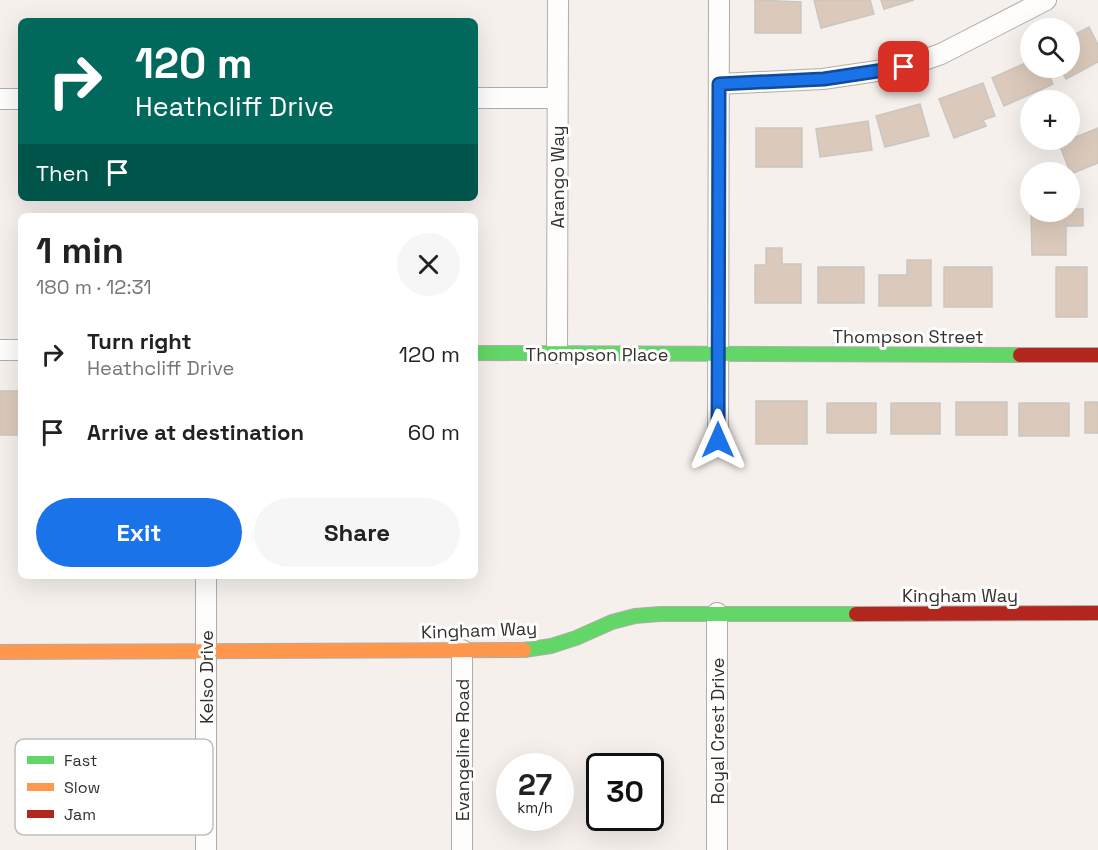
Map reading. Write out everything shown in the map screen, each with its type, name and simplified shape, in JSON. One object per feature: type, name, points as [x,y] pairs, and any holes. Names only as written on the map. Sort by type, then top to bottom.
[{"type":"street","name":"Arango Way","points":[[557,353],[558,0]]},
{"type":"street","points":[[718,440],[719,0]]},
{"type":"street","points":[[719,84],[824,79],[904,67],[941,54],[1046,0]]},
{"type":"street","points":[[478,98],[557,98]]},
{"type":"street","points":[[0,99],[18,99]]},
{"type":"street","points":[[0,350],[18,350]]},
{"type":"street","name":"Thompson Place","points":[[478,353],[718,354]]},
{"type":"street","name":"Thompson Street","points":[[718,354],[1098,355]]},
{"type":"street","name":"Kelso Drive","points":[[206,579],[206,739]]},
{"type":"street","name":"Kingham Way","points":[[0,652],[521,650],[551,646],[612,622],[635,616],[717,613],[1098,613]]},
{"type":"street","name":"Royal Crest Drive","points":[[717,613],[717,850]]},
{"type":"street","name":"Evangeline Road","points":[[462,650],[462,850]]},
{"type":"building","points":[[755,0],[801,2],[801,33],[755,33]]},
{"type":"building","points":[[814,0],[870,0],[874,14],[821,28]]},
{"type":"building","points":[[881,0],[914,0],[884,9]]},
{"type":"building","points":[[1089,27],[1098,45],[1098,62],[1080,72],[1080,32]]},
{"type":"building","points":[[1020,65],[1020,78],[1050,78],[1053,84],[1040,90],[1020,90],[1020,99],[1004,106],[992,78]]},
{"type":"building","points":[[983,83],[995,116],[983,120],[986,126],[954,138],[939,99]]},
{"type":"building","points":[[920,104],[929,136],[885,147],[876,116]]},
{"type":"building","points":[[868,121],[872,150],[820,157],[816,129]]},
{"type":"building","points":[[756,128],[802,128],[802,167],[756,167]]},
{"type":"building","points":[[1098,128],[1098,163],[1080,170],[1080,162],[1066,162],[1061,150],[1080,150],[1080,135]]},
{"type":"building","points":[[1080,209],[1083,209],[1083,226],[1066,226],[1066,255],[1032,255],[1031,222],[1080,222]]},
{"type":"building","points":[[766,248],[782,248],[782,264],[801,264],[801,303],[755,303],[755,265],[766,265]]},
{"type":"building","points":[[907,260],[931,260],[931,306],[879,306],[879,275],[907,275]]},
{"type":"building","points":[[818,267],[864,267],[864,303],[818,303]]},
{"type":"building","points":[[944,267],[992,267],[992,307],[944,307]]},
{"type":"building","points":[[1056,267],[1087,267],[1087,317],[1056,317]]},
{"type":"building","points":[[0,391],[18,391],[18,435],[0,435]]},
{"type":"building","points":[[756,401],[807,401],[807,444],[756,444]]},
{"type":"building","points":[[956,402],[1007,402],[1007,435],[956,435]]},
{"type":"building","points":[[1085,402],[1098,402],[1098,433],[1085,433]]},
{"type":"building","points":[[827,403],[876,403],[876,433],[827,433]]},
{"type":"building","points":[[891,403],[940,403],[940,434],[891,434]]},
{"type":"building","points":[[1019,403],[1069,403],[1069,436],[1019,436]]},
{"type":"traffic: fast","points":[[478,353],[1020,355]]},
{"type":"traffic: fast","points":[[524,650],[551,646],[612,622],[635,616],[856,614]]},
{"type":"traffic: slow","points":[[0,652],[524,650]]},
{"type":"traffic: jam","points":[[1020,355],[1098,355]]},
{"type":"traffic: jam","points":[[856,614],[1098,613]]},
{"type":"route","points":[[718,440],[719,84],[824,79],[904,67]]}]
